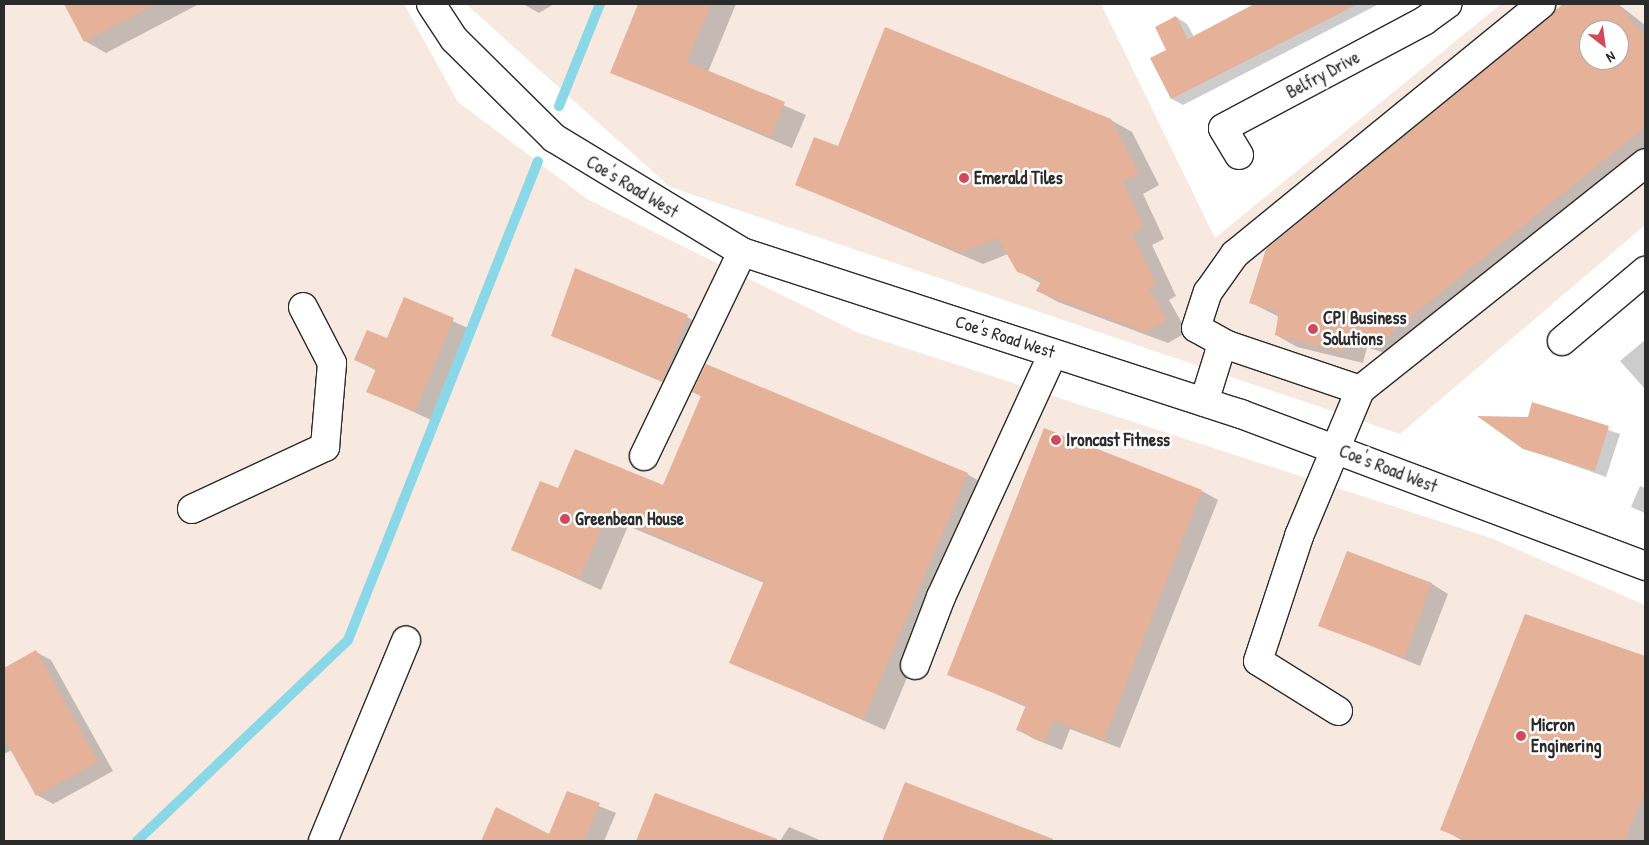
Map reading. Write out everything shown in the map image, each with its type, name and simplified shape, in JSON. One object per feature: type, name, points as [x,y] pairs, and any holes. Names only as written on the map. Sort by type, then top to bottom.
[{"type":"street","name":"Coe's Road West","points":[[431,4],[461,46],[554,138],[742,252],[1204,402],[1645,566]]},
{"type":"street","name":"Belfry Drive","points":[[1239,154],[1223,128],[1424,21],[1446,4]]},
{"type":"street","points":[[1360,390],[1227,345],[1196,328],[1208,292],[1235,254],[1541,4]]},
{"type":"street","points":[[1338,711],[1258,661],[1299,536],[1360,390],[1645,163]]},
{"type":"street","points":[[644,456],[742,252]]},
{"type":"street","points":[[1562,341],[1645,271]]},
{"type":"street","points":[[192,509],[325,447],[332,363],[303,307]]},
{"type":"street","points":[[1204,402],[1219,354],[1227,345]]},
{"type":"street","points":[[916,665],[941,597],[1053,353]]},
{"type":"street","points":[[323,841],[406,641]]},
{"type":"shaded area","points":[[4,4],[404,4],[458,102],[587,199],[859,333],[1491,538],[1645,605],[1645,841],[4,841]]},
{"type":"shaded area","points":[[466,4],[1101,4],[1215,238],[1501,4],[1645,4],[1645,225],[1400,434],[670,187]]},
{"type":"building","points":[[64,4],[156,4],[84,42]]},
{"type":"building","points":[[638,4],[711,4],[687,62],[785,102],[771,137],[610,73]]},
{"type":"building","points":[[1254,4],[1358,4],[1171,99],[1150,58],[1166,50],[1155,27],[1176,16],[1188,39]]},
{"type":"building","points":[[1563,4],[1618,4],[1645,37],[1645,127],[1375,346],[1346,336],[1342,352],[1275,335],[1279,312],[1249,303],[1266,249]]},
{"type":"building","name":"Emerald Tiles","points":[[885,27],[1111,119],[1139,173],[1123,182],[1144,227],[1132,233],[1156,284],[1149,288],[1167,320],[1146,332],[1036,291],[1042,280],[1017,272],[998,238],[962,253],[795,185],[814,137],[838,146]]},
{"type":"building","points":[[575,268],[688,315],[663,381],[551,336]]},
{"type":"building","points":[[404,297],[454,318],[415,412],[366,392],[376,369],[354,360],[367,330],[387,338]]},
{"type":"building","points":[[706,364],[968,473],[864,719],[729,663],[764,581],[607,515],[580,579],[511,550],[540,481],[558,488],[575,449],[663,485],[701,396],[692,392]]},
{"type":"building","points":[[1532,402],[1609,426],[1595,471],[1523,449],[1477,416],[1528,417]]},
{"type":"building","points":[[1044,428],[1202,490],[1104,740],[1053,720],[1045,742],[1016,730],[1026,705],[947,675]]},
{"type":"building","points":[[1347,551],[1432,583],[1404,658],[1318,626]]},
{"type":"building","points":[[1525,614],[1645,656],[1645,791],[1625,841],[1470,841],[1440,830]]},
{"type":"building","points":[[36,650],[98,762],[36,796],[4,738],[4,668]]},
{"type":"building","points":[[905,782],[1053,839],[1053,841],[882,841]]},
{"type":"building","points":[[567,791],[600,803],[584,841],[481,841],[496,807],[549,834]]},
{"type":"building","points":[[655,793],[777,839],[777,841],[636,841]]},
{"type":"waterway","points":[[559,106],[600,4]]},
{"type":"waterway","points":[[137,841],[348,640],[538,161]]},
{"type":"place","name":"Emerald Tiles","points":[[964,178]]},
{"type":"place","name":"CPI Business Solutions","points":[[1313,329]]},
{"type":"place","name":"Ironcast Fitness","points":[[1056,440]]},
{"type":"place","name":"Greenbean House","points":[[565,519]]},
{"type":"place","name":"Micron Enginering","points":[[1521,736]]}]
